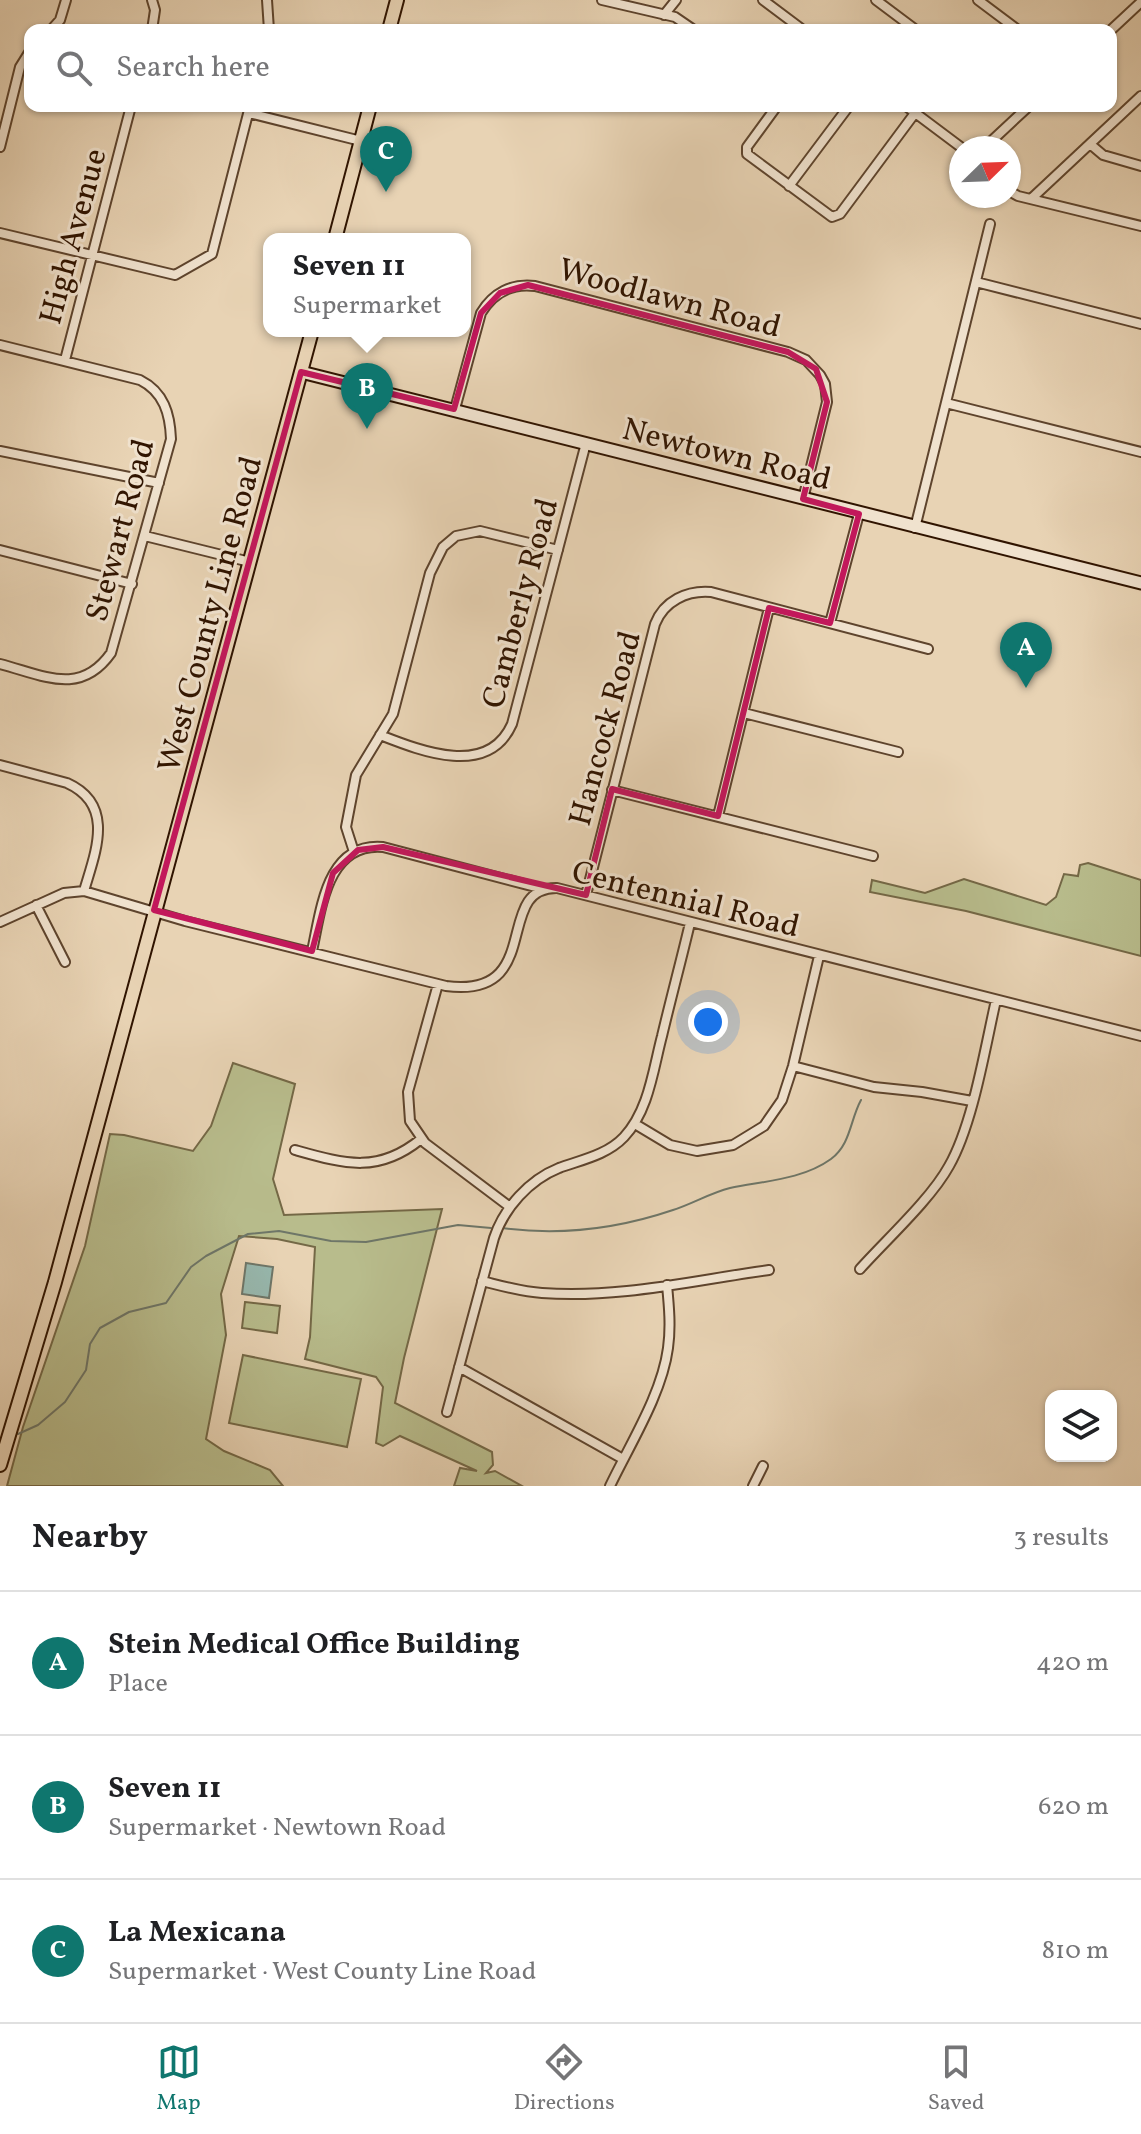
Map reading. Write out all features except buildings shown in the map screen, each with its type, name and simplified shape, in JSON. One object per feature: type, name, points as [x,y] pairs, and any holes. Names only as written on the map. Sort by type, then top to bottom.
[{"type":"main road","points":[[391,24],[397,0]]},
{"type":"main road","points":[[337,233],[368,112]]},
{"type":"main road","name":"West County Line Road","points":[[0,1465],[63,1253],[310,337]]},
{"type":"street","points":[[56,24],[66,0]]},
{"type":"street","points":[[152,0],[155,10],[153,24]]},
{"type":"street","points":[[267,0],[269,24]]},
{"type":"street","points":[[602,0],[679,19],[686,24]]},
{"type":"street","points":[[664,15],[676,0]]},
{"type":"street","points":[[763,0],[795,24]]},
{"type":"street","points":[[876,0],[908,24]]},
{"type":"street","points":[[978,0],[1010,24]]},
{"type":"street","points":[[1124,0],[1133,9]]},
{"type":"street","points":[[1117,24],[1141,2]]},
{"type":"street","points":[[0,147],[24,61]]},
{"type":"street","points":[[1031,199],[1141,96]]},
{"type":"street","name":"High Avenue","points":[[0,345],[65,360],[129,112]]},
{"type":"street","points":[[0,233],[175,275],[212,254],[248,112]]},
{"type":"street","points":[[260,112],[361,141]]},
{"type":"street","points":[[773,112],[746,150],[749,157],[834,217],[840,214],[915,113],[949,138]]},
{"type":"street","points":[[789,186],[844,112]]},
{"type":"street","points":[[996,136],[1019,112]]},
{"type":"street","points":[[1090,144],[1103,155],[1141,166]]},
{"type":"street","points":[[1021,195],[1141,226]]},
{"type":"street","points":[[915,528],[990,224]]},
{"type":"street","points":[[976,282],[1141,324]]},
{"type":"street","name":"Woodlawn Road","points":[[455,409],[481,313],[500,293],[515,286],[535,286],[721,334],[799,356],[816,369],[825,384],[827,402],[824,419],[803,499]]},
{"type":"street","name":"Stewart Road","points":[[0,664],[70,681],[88,675],[105,662],[111,653],[132,584],[171,439],[168,415],[151,386],[140,380],[65,360]]},
{"type":"street","name":"Newtown Road","points":[[301,372],[1141,583]]},
{"type":"street","points":[[946,403],[1141,452]]},
{"type":"street","name":"Camberly Road","points":[[380,735],[408,745],[466,757],[485,753],[505,737],[512,724],[586,443]]},
{"type":"street","points":[[0,451],[159,483]]},
{"type":"street","points":[[830,623],[859,514]]},
{"type":"street","points":[[354,852],[346,827],[359,768],[393,714],[430,573],[443,547],[461,534],[480,531],[558,550]]},
{"type":"street","points":[[145,536],[250,562]]},
{"type":"street","points":[[0,550],[132,584]]},
{"type":"street","name":"Hancock Road","points":[[586,895],[652,637],[661,612],[676,599],[701,592],[928,649]]},
{"type":"street","points":[[718,816],[769,608]]},
{"type":"street","points":[[744,713],[898,752]]},
{"type":"street","points":[[0,765],[67,783],[89,800],[99,827],[84,891]]},
{"type":"street","points":[[612,790],[873,856]]},
{"type":"street","points":[[312,951],[333,873],[345,858],[366,847],[383,847],[543,889]]},
{"type":"street","name":"Centennial Road","points":[[0,922],[64,893],[84,891],[185,921],[438,984],[476,987],[502,971],[512,954],[527,901],[543,889],[557,888],[1141,1036]]},
{"type":"street","points":[[36,905],[65,962]]},
{"type":"street","points":[[447,1412],[494,1238],[510,1207],[523,1192],[547,1174],[603,1152],[623,1138],[635,1124],[647,1092],[690,923]]},
{"type":"street","points":[[635,1124],[678,1147],[705,1151],[733,1145],[756,1133],[770,1120],[782,1100],[819,956]]},
{"type":"street","points":[[438,984],[408,1092],[410,1121],[421,1139],[510,1207]]},
{"type":"street","points":[[860,1269],[948,1169],[960,1143],[972,1101],[996,1000]]},
{"type":"street","points":[[793,1066],[874,1087],[972,1101]]},
{"type":"street","points":[[295,1150],[336,1162],[360,1164],[395,1157],[421,1139]]},
{"type":"street","points":[[482,1281],[540,1293],[571,1294],[667,1285],[769,1270]]},
{"type":"street","points":[[610,1486],[660,1380],[670,1328],[667,1285]]},
{"type":"street","points":[[459,1367],[623,1459]]},
{"type":"street","points":[[753,1486],[763,1466]]},
{"type":"highlighted area","points":[[528,285],[788,352],[816,369],[827,402],[803,499],[859,514],[830,623],[769,608],[718,816],[612,789],[586,895],[383,847],[358,850],[333,873],[312,951],[154,910],[301,372],[454,409],[481,313],[500,293]]},
{"type":"green space","points":[[1088,863],[1141,880],[1141,956],[966,911],[870,892],[872,880],[925,893],[964,879],[1046,905],[1056,897],[1064,874],[1078,876],[1080,865]]},
{"type":"green space","points":[[233,1063],[295,1084],[273,1179],[284,1215],[442,1209],[395,1403],[492,1452],[493,1465],[486,1473],[495,1471],[522,1486],[454,1486],[460,1468],[477,1471],[400,1436],[383,1446],[376,1443],[383,1387],[376,1377],[305,1359],[310,1337],[315,1247],[277,1239],[239,1236],[221,1294],[226,1335],[206,1439],[224,1451],[270,1470],[283,1486],[7,1486],[23,1427],[85,1246],[110,1134],[193,1151],[211,1126]]},
{"type":"green space","points":[[245,1302],[280,1306],[277,1333],[242,1328]]},
{"type":"green space","points":[[243,1355],[361,1379],[347,1447],[229,1423]]},
{"type":"water","points":[[246,1263],[273,1267],[269,1298],[242,1294]]},
{"type":"waterway","points":[[502,1228],[567,1231],[610,1226],[673,1210],[730,1188],[808,1171],[838,1153],[861,1100]]},
{"type":"waterway","points":[[18,1434],[38,1425],[65,1402],[86,1370],[90,1344],[100,1328],[129,1312],[166,1303],[191,1267],[248,1234],[279,1231],[331,1241],[366,1242],[458,1225],[491,1228]]},
{"type":"place","name":"La Mexicana","points":[[386,192]]},
{"type":"place","name":"Seven 11","points":[[367,429]]},
{"type":"place","name":"Stein Medical Office Building","points":[[1026,688]]}]
